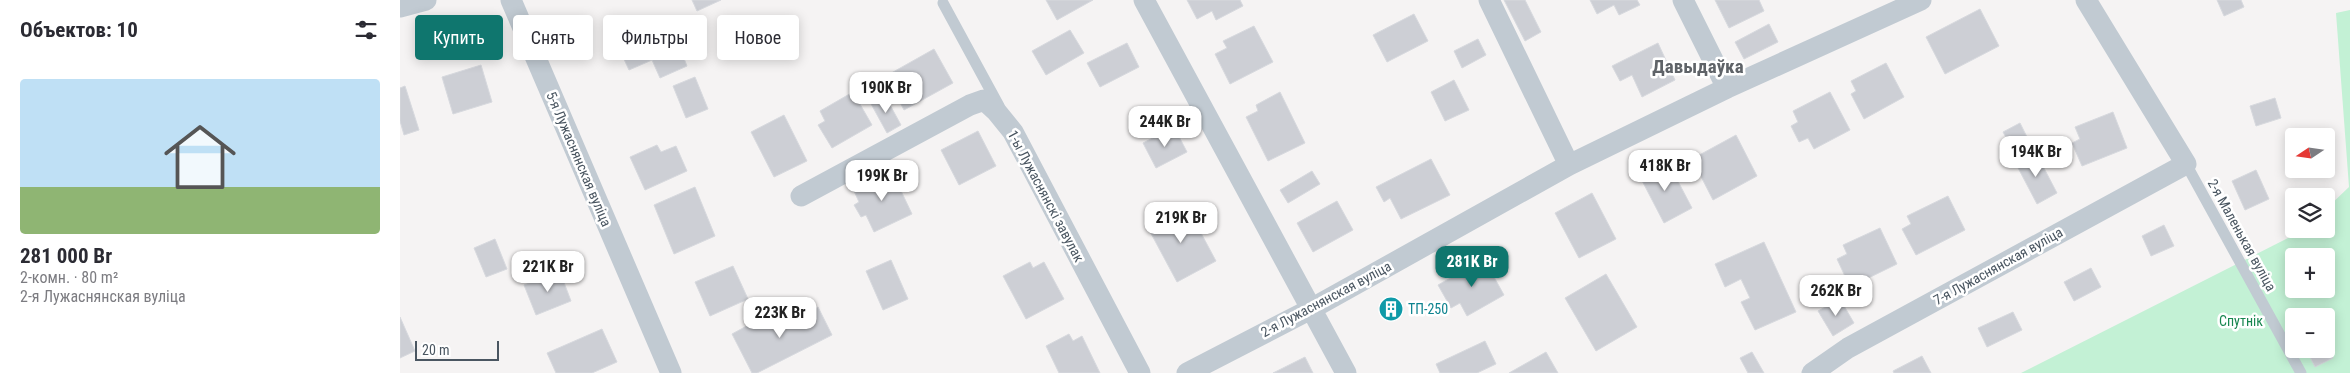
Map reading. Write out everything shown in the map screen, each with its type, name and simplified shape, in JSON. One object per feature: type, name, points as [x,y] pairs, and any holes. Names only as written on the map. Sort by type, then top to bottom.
[{"type":"street","points":[[400,8],[426,0]]},
{"type":"street","name":"5-я Лужаснянская вуліца","points":[[511,0],[671,373]]},
{"type":"street","points":[[1144,0],[1346,373]]},
{"type":"street","points":[[1490,0],[1569,165]]},
{"type":"street","points":[[1683,0],[1726,88]]},
{"type":"street","name":"2-я Лужаснянская вуліца","points":[[1187,373],[1311,309],[1569,165],[1726,88],[1921,0]]},
{"type":"street","points":[[2086,0],[2186,164]]},
{"type":"street","name":"1-ы Лужаснянскі завулак","points":[[801,196],[970,105],[984,100],[996,110],[1013,132],[1140,373]]},
{"type":"street","name":"7-я Лужаснянская вуліца","points":[[1812,373],[1848,348],[2186,164]]},
{"type":"lane","points":[[944,3],[1013,132]]},
{"type":"lane","name":"2-я Маленькая вуліца","points":[[2186,164],[2301,373]]},
{"type":"green space","name":"Спутнік","points":[[2350,10],[2350,373],[2021,373],[2288,238],[2335,238],[2335,200],[2349,187],[2336,13]]},
{"type":"building","points":[[692,0],[721,0],[697,11]]},
{"type":"building","points":[[1046,0],[1093,0],[1057,20]]},
{"type":"building","points":[[1187,0],[1240,0],[1243,6],[1216,20],[1212,11],[1197,19]]},
{"type":"building","points":[[1504,0],[1525,0],[1541,32],[1525,41]]},
{"type":"building","points":[[1590,0],[1637,0],[1640,5],[1619,15],[1614,5],[1597,14]]},
{"type":"building","points":[[1715,0],[1759,0],[1764,11],[1729,28]]},
{"type":"building","points":[[2217,0],[2241,0],[2244,7],[2224,16]]},
{"type":"building","points":[[1980,9],[1999,46],[1945,74],[1926,37]]},
{"type":"building","points":[[1414,14],[1428,41],[1387,62],[1373,35]]},
{"type":"building","points":[[1769,24],[1778,42],[1744,59],[1735,42]]},
{"type":"building","points":[[1254,26],[1273,62],[1230,84],[1215,54],[1227,48],[1223,41]]},
{"type":"building","points":[[1070,30],[1084,53],[1046,75],[1032,51]]},
{"type":"building","points":[[1478,39],[1486,55],[1462,68],[1454,51]]},
{"type":"building","points":[[1127,43],[1139,67],[1100,87],[1087,63]]},
{"type":"building","points":[[1658,43],[1675,80],[1642,97],[1632,75],[1620,81],[1612,66]]},
{"type":"building","points":[[934,49],[953,83],[904,110],[886,76]]},
{"type":"building","points":[[624,60],[652,60],[629,70]]},
{"type":"building","points":[[652,60],[685,60],[687,66],[660,78]]},
{"type":"building","points":[[1886,63],[1904,97],[1864,119],[1851,94],[1856,91],[1851,81]]},
{"type":"building","points":[[481,65],[492,102],[453,114],[442,77]]},
{"type":"building","points":[[695,77],[708,109],[686,118],[673,86]]},
{"type":"building","points":[[1454,80],[1469,110],[1445,121],[1431,92]]},
{"type":"building","points":[[405,86],[419,130],[404,135],[400,121],[400,88]]},
{"type":"building","points":[[853,92],[872,125],[832,148],[818,125],[825,121],[820,111]]},
{"type":"building","points":[[1280,92],[1305,143],[1268,161],[1246,117],[1258,111],[1256,105]]},
{"type":"building","points":[[1830,92],[1850,130],[1814,149],[1808,138],[1799,142],[1791,126],[1798,122],[1793,111]]},
{"type":"building","points":[[884,94],[901,125],[887,133],[870,102]]},
{"type":"building","points":[[2275,98],[2281,118],[2256,126],[2250,106]]},
{"type":"building","points":[[2113,112],[2127,148],[2082,166],[2072,143],[2080,139],[2075,127]]},
{"type":"building","points":[[784,115],[807,161],[774,177],[751,132]]},
{"type":"building","points":[[2020,123],[2031,145],[2015,154],[2003,132]]},
{"type":"building","points":[[1174,127],[1187,152],[1156,168],[1143,143]]},
{"type":"building","points":[[978,131],[996,166],[959,185],[941,150]]},
{"type":"building","points":[[1736,135],[1757,176],[1713,200],[1692,159]]},
{"type":"building","points":[[657,145],[661,152],[676,146],[687,171],[645,190],[630,157]]},
{"type":"building","points":[[2036,153],[2057,193],[2037,204],[2016,164]]},
{"type":"building","points":[[1431,159],[1450,195],[1401,219],[1390,198],[1384,202],[1376,187]]},
{"type":"building","points":[[1653,163],[1658,174],[1671,168],[1692,208],[1664,223],[1637,171]]},
{"type":"building","points":[[2256,170],[2269,199],[2245,210],[2232,181]]},
{"type":"building","points":[[1312,171],[1320,184],[1288,203],[1280,190]]},
{"type":"building","points":[[892,172],[912,214],[874,232],[866,215],[861,217],[854,205],[859,202],[854,191]]},
{"type":"building","points":[[695,187],[715,236],[674,254],[654,205]]},
{"type":"building","points":[[1592,193],[1616,239],[1579,258],[1555,213]]},
{"type":"building","points":[[1948,196],[1965,230],[1916,255],[1902,229],[1911,224],[1907,216]]},
{"type":"building","points":[[1337,201],[1353,230],[1313,252],[1297,223]]},
{"type":"building","points":[[1186,205],[1216,261],[1177,282],[1147,226]]},
{"type":"building","points":[[2164,225],[2174,246],[2151,256],[2142,236]]},
{"type":"building","points":[[1880,228],[1897,264],[1850,287],[1837,259],[1847,254],[1843,245]]},
{"type":"building","points":[[495,239],[507,269],[486,277],[474,248]]},
{"type":"building","points":[[1764,242],[1796,312],[1755,330],[1741,302],[1750,298],[1741,279],[1725,287],[1715,264]]},
{"type":"building","points":[[1484,259],[1504,295],[1467,316],[1460,303],[1451,308],[1438,285]]},
{"type":"building","points":[[891,260],[908,299],[883,310],[866,271]]},
{"type":"building","points":[[1030,262],[1033,268],[1044,262],[1064,299],[1026,319],[1003,276]]},
{"type":"building","points":[[733,266],[748,299],[710,316],[695,282]]},
{"type":"building","points":[[2091,268],[2101,287],[2074,301],[2064,282]]},
{"type":"building","points":[[560,272],[571,301],[536,315],[524,285]]},
{"type":"building","points":[[1606,274],[1637,327],[1596,351],[1565,298]]},
{"type":"building","name":"ТП-250","points":[[1395,299],[1401,312],[1387,319],[1381,305]]},
{"type":"building","points":[[1840,299],[1854,323],[1833,336],[1818,311]]},
{"type":"building","points":[[818,307],[832,335],[757,373],[752,373],[732,334],[754,322],[757,327],[776,317],[781,326]]},
{"type":"building","points":[[2013,312],[2022,330],[1987,347],[1978,328]]},
{"type":"building","points":[[400,317],[415,351],[400,358]]},
{"type":"building","points":[[602,329],[617,362],[592,373],[556,373],[547,353]]},
{"type":"building","points":[[1069,334],[1073,341],[1082,336],[1100,373],[1059,373],[1046,346]]},
{"type":"building","points":[[1485,341],[1496,364],[1477,373],[1440,373],[1436,364]]},
{"type":"building","points":[[1546,352],[1558,373],[1509,373]]},
{"type":"building","points":[[1752,352],[1764,373],[1748,373],[1740,358]]},
{"type":"building","points":[[1922,356],[1931,373],[1894,373],[1893,371]]},
{"type":"building","points":[[1305,357],[1313,373],[1273,373]]},
{"type":"building","points":[[2310,358],[2333,358],[2315,367]]},
{"type":"place","name":"ТП-250","points":[[1391,309]]},
{"type":"district","name":"Давыдаўка","points":[[1698,66]]}]
